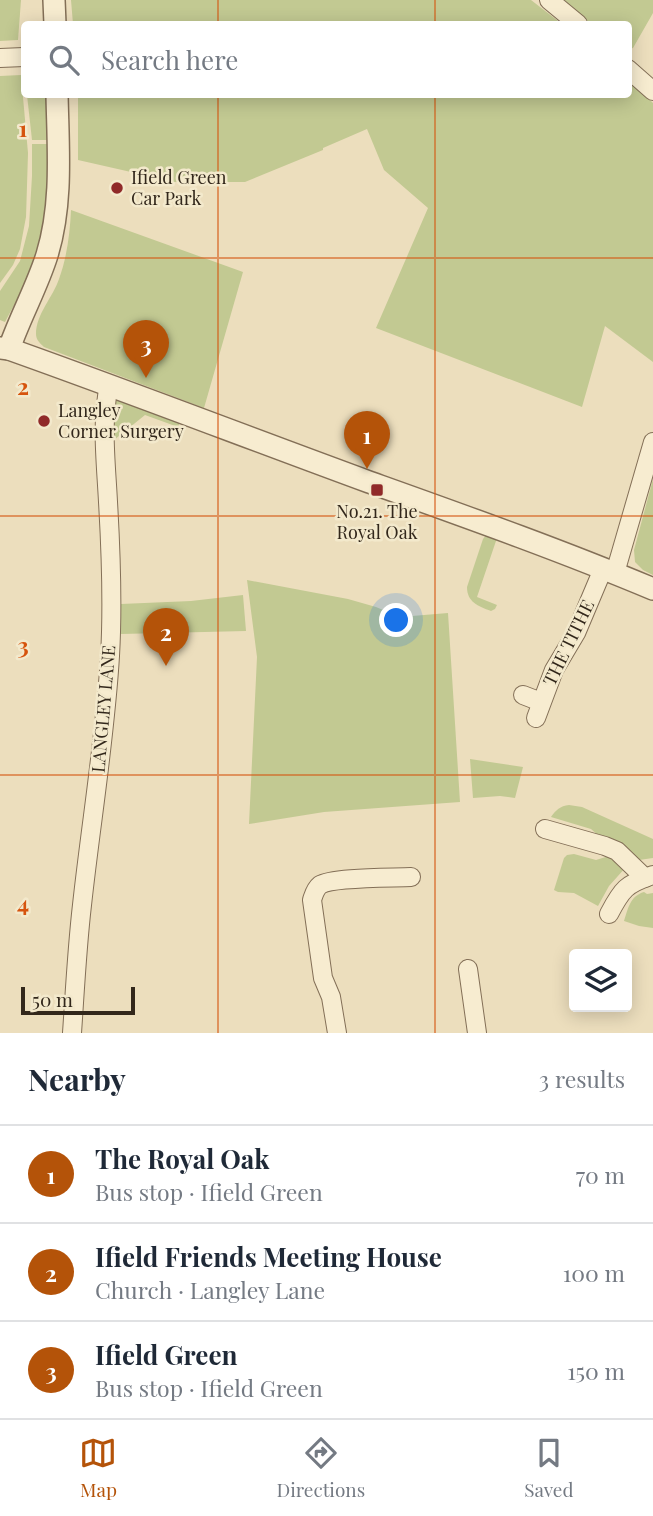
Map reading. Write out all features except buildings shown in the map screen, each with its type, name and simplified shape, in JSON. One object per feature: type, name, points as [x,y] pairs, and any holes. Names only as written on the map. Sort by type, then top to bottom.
[{"type":"street","points":[[54,0],[55,21]]},
{"type":"street","points":[[549,0],[574,21]]},
{"type":"street","points":[[0,58],[21,57]]},
{"type":"street","points":[[632,72],[653,90]]},
{"type":"street","points":[[57,98],[59,176],[52,234],[44,262],[16,330],[5,349],[517,535],[653,589]]},
{"type":"street","name":"LANGLEY LANE","points":[[72,1033],[77,951],[100,771],[110,655],[109,535],[104,428],[104,407],[109,385]]},
{"type":"street","name":"THE TITHE","points":[[523,695],[538,710],[554,670],[609,571],[653,442]]},
{"type":"street","points":[[545,829],[617,851],[649,876]]},
{"type":"street","points":[[609,914],[631,883],[649,876]]},
{"type":"street","points":[[337,1033],[331,996],[323,978],[314,893],[317,888],[330,881],[411,877]]},
{"type":"street","points":[[468,969],[477,1033]]},
{"type":"green space","points":[[0,0],[21,0],[18,40],[0,41]]},
{"type":"green space","points":[[71,0],[531,0],[558,21],[73,21]]},
{"type":"green space","points":[[562,0],[653,0],[653,13],[633,48],[632,21],[586,21]]},
{"type":"green space","points":[[21,75],[28,153],[26,217],[20,249],[0,283],[0,76]]},
{"type":"green space","points":[[632,82],[653,103],[653,362],[605,326],[582,407],[376,328],[428,208],[384,170],[367,129],[245,182],[175,182],[78,160],[78,98],[632,98]]},
{"type":"green space","points":[[27,98],[52,98],[53,140],[32,140]]},
{"type":"green space","points":[[32,144],[52,144],[45,216],[32,266],[5,322],[0,320],[0,291],[20,261],[29,226]]},
{"type":"green space","points":[[71,210],[243,272],[204,408],[44,347],[39,341],[36,334],[39,320],[56,286],[64,262]]},
{"type":"green space","points":[[117,400],[179,423],[179,429],[145,415],[114,440],[111,407]]},
{"type":"green space","points":[[653,479],[653,575],[635,562],[634,550]]},
{"type":"green space","points":[[487,534],[497,538],[477,597],[497,605],[491,611],[471,600],[467,592],[483,539]]},
{"type":"green space","points":[[247,580],[348,599],[400,617],[448,613],[460,802],[324,812],[249,824],[257,657]]},
{"type":"green space","points":[[243,595],[246,631],[121,634],[121,604],[191,601]]},
{"type":"green space","points":[[470,759],[523,767],[515,798],[473,798]]},
{"type":"green space","points":[[569,805],[582,807],[653,839],[653,858],[639,860],[591,829],[551,817],[558,809]]},
{"type":"green space","points":[[574,854],[596,860],[609,856],[626,867],[609,886],[598,906],[574,893],[554,890],[564,858]]},
{"type":"green space","points":[[644,892],[653,893],[653,928],[624,921],[633,900]]},
{"type":"place","name":"Ifield Green Car Park","points":[[117,188]]},
{"type":"place","name":"Ifield Green","points":[[146,378]]},
{"type":"place","name":"Langley Corner Surgery","points":[[44,421]]},
{"type":"place","name":"The Royal Oak","points":[[367,469]]},
{"type":"place","name":"No.21. The Royal Oak","points":[[377,490]]},
{"type":"place","name":"Ifield Friends Meeting House","points":[[166,666]]}]
